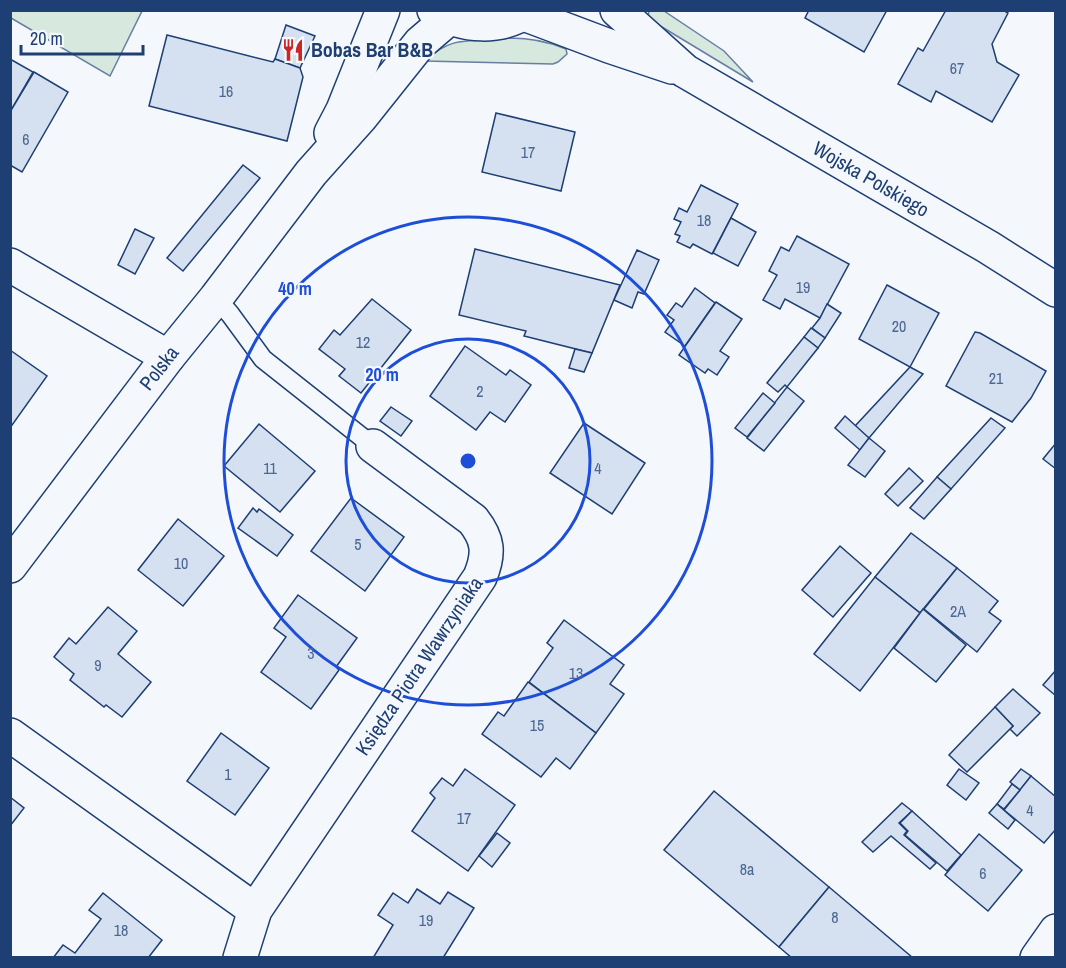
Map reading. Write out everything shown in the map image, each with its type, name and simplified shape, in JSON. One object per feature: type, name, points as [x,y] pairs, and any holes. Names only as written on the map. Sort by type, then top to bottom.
[{"type":"street","name":"Polska","points":[[311,173],[344,110],[383,10]]},
{"type":"street","name":"Wojska Polskiego","points":[[617,10],[685,71],[978,241],[1056,290]]},
{"type":"street","name":"Wojska Polskiego","points":[[527,12],[609,46],[685,71]]},
{"type":"street","points":[[441,15],[474,24],[500,22],[527,12]]},
{"type":"street","name":"Polska","points":[[10,566],[311,173],[361,117],[441,15]]},
{"type":"street","points":[[10,265],[168,357]]},
{"type":"street","name":"Księdza Piotra Wawrzyniaka","points":[[240,957],[255,910],[480,577],[485,566],[486,542],[482,531],[473,519],[372,446]]},
{"type":"street","points":[[10,735],[255,910]]},
{"type":"street","points":[[1036,957],[1056,931]]},
{"type":"lane","points":[[216,297],[263,359],[372,446]]},
{"type":"shaded area","points":[[11,10],[142,11],[110,76],[11,18]]},
{"type":"shaded area","points":[[649,11],[664,11],[724,51],[753,82],[662,27],[648,17]]},
{"type":"shaded area","points":[[510,38],[545,42],[566,49],[567,54],[553,64],[425,61],[446,46],[456,43]]},
{"type":"building","points":[[809,10],[887,10],[864,52],[805,18]]},
{"type":"building","points":[[946,10],[1003,10],[1008,13],[992,44],[997,62],[1019,75],[992,122],[936,91],[931,102],[898,84],[918,48],[923,51]]},
{"type":"building","name":"Bobas Bar B&B","points":[[286,25],[315,36],[300,68],[275,59]]},
{"type":"building","points":[[167,35],[273,62],[275,59],[300,68],[303,77],[287,141],[149,106]]},
{"type":"building","points":[[10,59],[33,72],[10,112]]},
{"type":"building","points":[[34,72],[68,92],[22,172],[10,165],[10,112]]},
{"type":"building","points":[[496,113],[575,132],[561,191],[482,172]]},
{"type":"building","points":[[243,165],[260,178],[183,271],[167,258]]},
{"type":"building","points":[[701,185],[738,204],[712,254],[693,244],[690,248],[677,242],[680,236],[675,234],[681,222],[674,219],[679,208],[687,212]]},
{"type":"building","points":[[731,218],[756,232],[738,266],[713,253]]},
{"type":"building","points":[[135,229],[154,238],[135,274],[118,265]]},
{"type":"building","points":[[797,236],[849,264],[820,318],[785,299],[780,309],[763,300],[777,275],[769,271],[781,247],[789,251]]},
{"type":"building","points":[[475,249],[620,285],[592,353],[524,336],[526,331],[459,315]]},
{"type":"building","points":[[637,250],[659,260],[644,294],[638,292],[632,308],[614,300]]},
{"type":"building","points":[[887,285],[939,313],[910,367],[859,339]]},
{"type":"building","points":[[695,288],[715,303],[685,346],[665,332],[674,320],[667,315],[676,303],[682,307]]},
{"type":"building","points":[[372,299],[411,330],[361,393],[339,376],[345,369],[319,349],[334,330],[340,335]]},
{"type":"building","points":[[716,302],[742,319],[720,351],[729,357],[717,375],[708,369],[705,373],[679,355]]},
{"type":"building","points":[[827,304],[841,313],[825,338],[812,328]]},
{"type":"building","points":[[811,328],[825,338],[818,348],[804,337]]},
{"type":"building","points":[[975,332],[1046,371],[1031,398],[1012,422],[946,386]]},
{"type":"building","points":[[804,337],[818,348],[787,387],[785,385],[778,392],[767,383]]},
{"type":"building","points":[[465,346],[506,375],[510,370],[531,385],[505,422],[490,412],[476,430],[430,396]]},
{"type":"building","points":[[575,349],[592,353],[584,372],[569,368]]},
{"type":"building","points":[[10,350],[47,376],[10,428]]},
{"type":"building","points":[[910,367],[923,374],[869,438],[855,427],[856,425]]},
{"type":"building","points":[[787,387],[804,401],[764,451],[747,438]]},
{"type":"building","points":[[763,393],[775,403],[747,437],[735,428]]},
{"type":"building","points":[[391,407],[412,421],[401,436],[380,421]]},
{"type":"building","points":[[845,416],[869,438],[860,450],[835,428]]},
{"type":"building","points":[[991,418],[1005,428],[951,489],[937,477]]},
{"type":"building","points":[[584,423],[645,463],[612,514],[550,473]]},
{"type":"building","points":[[259,424],[315,471],[280,512],[224,466]]},
{"type":"building","points":[[869,438],[885,451],[865,477],[848,465]]},
{"type":"building","points":[[1056,443],[1056,469],[1043,459]]},
{"type":"building","points":[[909,468],[923,481],[898,506],[885,494]]},
{"type":"building","points":[[937,477],[951,489],[924,519],[910,508]]},
{"type":"building","points":[[351,498],[404,537],[365,591],[311,551]]},
{"type":"building","points":[[253,508],[257,512],[259,509],[293,535],[277,556],[238,528]]},
{"type":"building","points":[[178,519],[224,556],[183,606],[138,570]]},
{"type":"building","points":[[911,533],[957,568],[920,613],[875,577]]},
{"type":"building","points":[[840,546],[871,573],[833,617],[802,590]]},
{"type":"building","points":[[957,568],[998,601],[989,612],[1001,621],[977,652],[924,609]]},
{"type":"building","points":[[875,577],[920,613],[860,691],[814,654]]},
{"type":"building","points":[[298,595],[357,638],[336,667],[339,670],[311,709],[261,672],[286,637],[274,628]]},
{"type":"building","points":[[108,607],[137,631],[118,654],[151,682],[122,717],[106,705],[104,707],[70,680],[74,674],[54,657],[69,638],[76,644]]},
{"type":"building","points":[[923,609],[966,645],[936,682],[894,648]]},
{"type":"building","points":[[564,620],[624,665],[610,684],[624,694],[596,733],[529,682],[553,648],[547,643]]},
{"type":"building","points":[[1056,670],[1056,696],[1043,685]]},
{"type":"building","points":[[528,682],[596,733],[570,769],[556,758],[541,777],[482,734],[498,712],[504,716]]},
{"type":"building","points":[[1013,689],[1040,713],[1017,736],[1010,729],[1013,726],[995,707]]},
{"type":"building","points":[[995,707],[1013,726],[967,772],[949,755]]},
{"type":"building","points":[[221,733],[269,768],[235,815],[187,781]]},
{"type":"building","points":[[465,769],[515,805],[468,871],[412,831],[435,798],[430,793],[442,778],[453,786]]},
{"type":"building","points":[[959,769],[979,783],[966,800],[947,785]]},
{"type":"building","points":[[1021,769],[1031,776],[1020,790],[1010,782]]},
{"type":"building","points":[[1031,776],[1056,797],[1056,829],[1044,843],[1004,810]]},
{"type":"building","points":[[1012,784],[1020,790],[1004,809],[997,804]]},
{"type":"building","points":[[714,791],[829,887],[779,947],[664,850]]},
{"type":"building","points":[[10,797],[24,808],[10,826]]},
{"type":"building","points":[[902,803],[912,811],[899,823],[907,831],[904,835],[936,863],[930,869],[891,836],[873,852],[862,842]]},
{"type":"building","points":[[997,804],[1015,820],[1008,829],[989,813]]},
{"type":"building","points":[[912,811],[961,855],[947,871],[905,835],[908,831],[900,823]]},
{"type":"building","points":[[497,833],[510,843],[492,867],[479,856]]},
{"type":"building","points":[[979,834],[1022,870],[988,911],[945,875]]},
{"type":"building","points":[[829,887],[913,958],[792,958],[779,947]]},
{"type":"building","points":[[417,889],[440,904],[448,892],[474,908],[443,958],[373,958],[393,925],[378,915],[393,893],[408,903]]},
{"type":"building","points":[[103,893],[162,940],[148,958],[53,958],[63,945],[75,953],[101,919],[89,910]]},
{"type":"place","name":"Bobas Bar B&B","points":[[293,50]]}]
